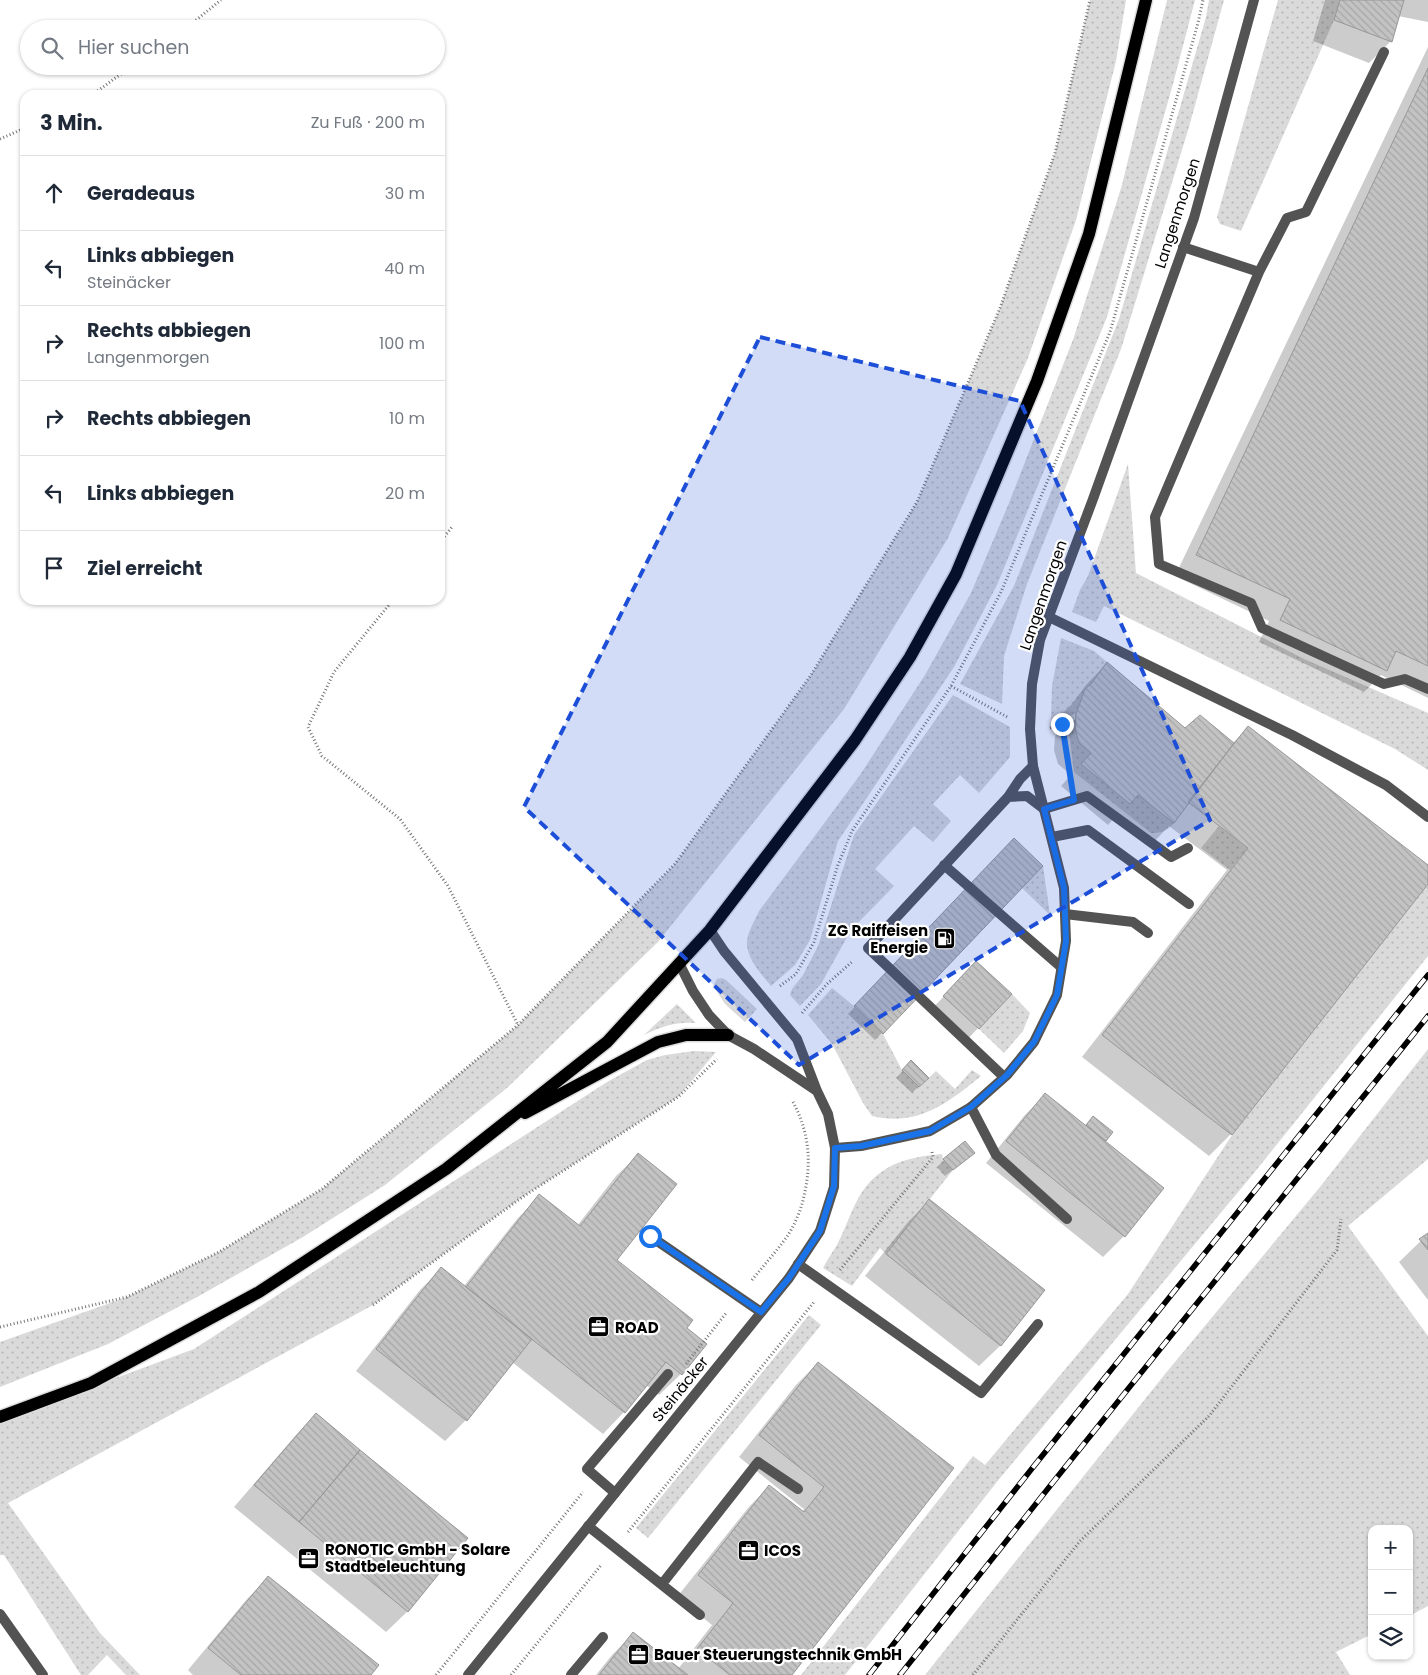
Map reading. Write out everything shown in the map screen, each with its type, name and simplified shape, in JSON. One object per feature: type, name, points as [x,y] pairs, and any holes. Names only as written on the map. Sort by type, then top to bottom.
[{"type":"main road","points":[[0,1417],[91,1382],[259,1292],[446,1169],[607,1042],[710,930],[855,740],[910,657],[956,574],[1037,381],[1089,234],[1146,0]]},
{"type":"main road","points":[[495,1130],[658,1042],[686,1035],[728,1035]]},
{"type":"street","name":"Langenmorgen","points":[[835,1148],[861,1146],[930,1131],[971,1107],[1004,1077],[1034,1042],[1057,995],[1066,941],[1064,888],[1033,766],[1030,729],[1032,684],[1040,640],[1194,218],[1254,0]]},
{"type":"street","points":[[1384,52],[1306,212],[1287,218],[1259,272],[1155,517],[1159,564],[1251,603],[1262,628],[1384,684],[1405,679],[1428,690]]},
{"type":"street","points":[[1183,247],[1259,272]]},
{"type":"street","points":[[1049,617],[1274,727],[1386,785],[1428,817]]},
{"type":"street","points":[[1004,1077],[868,948],[1008,797],[1020,779],[1033,766]]},
{"type":"street","points":[[1008,797],[1027,796],[1044,809],[1087,796],[1171,857],[1188,848]]},
{"type":"street","points":[[1052,837],[1088,830],[1189,904]]},
{"type":"street","points":[[944,866],[1062,967]]},
{"type":"street","points":[[1065,914],[1133,922],[1148,933]]},
{"type":"street","name":"Steinäcker","points":[[468,1675],[761,1312],[798,1264],[820,1231],[834,1186],[835,1148],[828,1114],[797,1039],[724,951],[710,930]]},
{"type":"street","points":[[680,964],[693,991],[728,1035],[754,1049],[817,1091]]},
{"type":"street","points":[[971,1107],[996,1155],[1067,1219]]},
{"type":"street","points":[[650,1236],[761,1312]]},
{"type":"street","points":[[798,1264],[981,1393],[1038,1324]]},
{"type":"street","points":[[615,1492],[587,1470],[668,1374]]},
{"type":"street","points":[[662,1584],[758,1462],[798,1489]]},
{"type":"street","points":[[588,1526],[700,1615]]},
{"type":"street","points":[[0,1614],[43,1675]]},
{"type":"street","points":[[571,1675],[603,1636]]},
{"type":"path","points":[[196,20],[221,0]]},
{"type":"path","points":[[0,1327],[127,1297],[219,1252],[322,1189],[518,1025],[675,864],[811,675],[917,502],[1000,308],[1052,162],[1090,0]]},
{"type":"path","points":[[767,1004],[778,986],[796,974],[814,942],[838,865],[852,831],[951,686],[1001,592],[1110,332],[1203,0]]},
{"type":"path","points":[[99,90],[120,75]]},
{"type":"path","points":[[0,139],[20,130]]},
{"type":"path","points":[[445,536],[452,527]]},
{"type":"path","points":[[389,605],[334,672],[308,728],[322,756],[400,819],[448,886],[518,1025]]},
{"type":"path","points":[[951,686],[1030,729]]},
{"type":"path","points":[[1062,724],[1074,800]]},
{"type":"path","points":[[796,1007],[802,1013],[827,984],[868,948]]},
{"type":"path","points":[[778,986],[784,993]]},
{"type":"path","points":[[372,1305],[524,1196],[678,1098],[721,1055]]},
{"type":"path","points":[[511,1675],[933,1157],[930,1131]]},
{"type":"path","points":[[973,1675],[1080,1541],[1209,1416],[1337,1250],[1341,1219]]},
{"type":"highlighted area","points":[[760,337],[1020,401],[1210,820],[799,1065],[524,807]]},
{"type":"shaded area","points":[[1090,0],[1126,0],[1116,61],[1076,220],[1028,358],[948,538],[844,709],[658,942],[507,1088],[385,1185],[303,1237],[199,1296],[108,1344],[0,1387],[0,1342],[127,1297],[219,1252],[322,1189],[518,1025],[675,864],[811,675],[917,502],[1000,308],[1055,153]]},
{"type":"shaded area","points":[[1167,0],[1195,0],[1107,317],[997,585],[954,667],[838,841],[810,940],[795,965],[771,986],[753,962],[747,945],[749,932],[759,911],[860,775],[925,675],[971,593],[1009,503],[1074,337],[1122,185]]},
{"type":"shaded area","points":[[1209,0],[1224,0],[1189,127],[1121,349],[1027,584],[1004,656],[1002,704],[960,684],[1014,586],[1119,319],[1206,17]]},
{"type":"shaded area","points":[[1278,0],[1340,0],[1334,20],[1241,231],[1220,224],[1217,217]]},
{"type":"shaded area","points":[[1128,464],[1136,573],[1304,659],[1428,713],[1428,770],[1395,749],[1104,606],[1096,622],[1072,612],[1080,590],[1088,576]]},
{"type":"shaded area","points":[[1061,638],[1094,651],[1107,662],[1085,689],[1076,714],[1051,720],[1052,686]]},
{"type":"shaded area","points":[[953,695],[1010,727],[1010,757],[979,793],[960,775],[933,804],[951,821],[933,842],[914,826],[875,869],[894,886],[851,930],[821,984],[800,1006],[790,995],[818,946],[854,835]]},
{"type":"shaded area","points":[[1075,728],[1079,743],[1091,753],[1081,764],[1130,804],[1138,795],[1174,823],[1167,830],[1151,833],[1074,772],[1069,732]]},
{"type":"shaded area","points":[[1219,826],[1248,848],[1230,870],[1201,848]]},
{"type":"shaded area","points":[[1043,866],[1050,915],[1022,888]]},
{"type":"shaded area","points":[[1428,884],[1428,956],[1254,1173],[1000,1478],[845,1675],[801,1675],[973,1456],[985,1465],[1128,1294],[1232,1135]]},
{"type":"shaded area","points":[[722,978],[757,1009],[745,1022],[725,1004],[713,986],[717,979]]},
{"type":"shaded area","points":[[832,988],[883,1034],[902,1070],[919,1087],[936,1071],[955,1089],[972,1070],[981,1076],[957,1095],[918,1115],[889,1119],[872,1116],[863,1103],[832,1044],[808,1015]]},
{"type":"shaded area","points":[[1012,994],[1030,1013],[1023,1031],[1004,1053],[979,1029]]},
{"type":"shaded area","points":[[677,1004],[696,1023],[669,1025],[644,1035]]},
{"type":"shaded area","points":[[1428,1049],[1428,1159],[1348,1226],[1428,1336],[1428,1606],[1413,1614],[1413,1525],[1368,1525],[1368,1636],[1336,1652],[1350,1675],[925,1675],[1165,1374],[1320,1187]]},
{"type":"shaded area","points":[[694,1051],[716,1052],[678,1097],[524,1196],[373,1305],[8,1503],[100,1633],[140,1675],[126,1675],[107,1655],[88,1675],[81,1675],[4,1555],[0,1555],[0,1421],[194,1349],[607,1082],[647,1060],[665,1055]]},
{"type":"shaded area","points":[[942,1154],[943,1159],[953,1170],[886,1254],[880,1248],[852,1286],[823,1268],[837,1245],[862,1192],[869,1183],[889,1167],[902,1161]]},
{"type":"shaded area","points":[[809,1315],[821,1325],[648,1538],[636,1528]]},
{"type":"building","points":[[1340,0],[1404,0],[1392,42],[1334,20]]},
{"type":"building","points":[[1428,68],[1428,666],[1396,651],[1387,671],[1280,620],[1290,599],[1196,555]]},
{"type":"building","points":[[1107,662],[1185,728],[1200,715],[1234,743],[1174,823],[1138,795],[1130,804],[1081,764],[1091,753],[1079,743],[1075,728],[1076,714],[1085,689]]},
{"type":"building","points":[[1248,726],[1428,865],[1428,884],[1232,1135],[1102,1035],[1248,848],[1188,802]]},
{"type":"building","points":[[1014,838],[1043,866],[883,1034],[854,1006]]},
{"type":"building","points":[[976,961],[1012,994],[979,1029],[943,996]]},
{"type":"building","points":[[911,1060],[929,1078],[919,1087],[902,1070]]},
{"type":"building","points":[[1045,1093],[1164,1188],[1125,1237],[1006,1141]]},
{"type":"building","points":[[1093,1116],[1113,1132],[1106,1141],[1086,1125]]},
{"type":"building","points":[[965,1141],[975,1153],[953,1170],[943,1159]]},
{"type":"building","points":[[638,1153],[677,1184],[617,1260],[693,1320],[687,1328],[707,1344],[682,1375],[666,1362],[625,1413],[466,1287],[539,1194],[580,1226]]},
{"type":"building","points":[[929,1199],[1045,1290],[1001,1346],[886,1254]]},
{"type":"building","points":[[1428,1233],[1428,1250],[1419,1239]]},
{"type":"building","points":[[441,1267],[532,1339],[467,1421],[376,1349]]},
{"type":"building","points":[[818,1362],[954,1468],[792,1675],[730,1675],[697,1649],[733,1603],[698,1575],[769,1485],[804,1512],[824,1487],[759,1435]]},
{"type":"building","points":[[316,1413],[360,1450],[299,1522],[254,1485]]},
{"type":"building","points":[[360,1450],[468,1538],[408,1612],[299,1522]]},
{"type":"building","points":[[268,1576],[379,1665],[371,1675],[241,1675],[208,1648]]},
{"type":"building","name":"Bauer Steuerungstechnik GmbH","points":[[633,1632],[688,1675],[599,1675]]},
{"type":"railway","points":[[869,1675],[1428,975]]},
{"type":"railway","points":[[900,1675],[1428,1016]]},
{"type":"place","name":"ZG Raiffeisen Energie","points":[[944,939]]},
{"type":"place","name":"ROAD","points":[[599,1327]]},
{"type":"place","name":"ICOS","points":[[748,1550]]},
{"type":"place","name":"RONOTIC GmbH - Solare Stadtbeleuchtung","points":[[309,1558]]},
{"type":"place","name":"Bauer Steuerungstechnik GmbH","points":[[638,1654]]},
{"type":"route","points":[[650,1236],[761,1312],[789,1278],[820,1231],[834,1186],[835,1148],[861,1146],[930,1131],[971,1107],[1007,1075],[1034,1042],[1057,995],[1066,941],[1064,888],[1044,809],[1074,800],[1062,724]]}]
